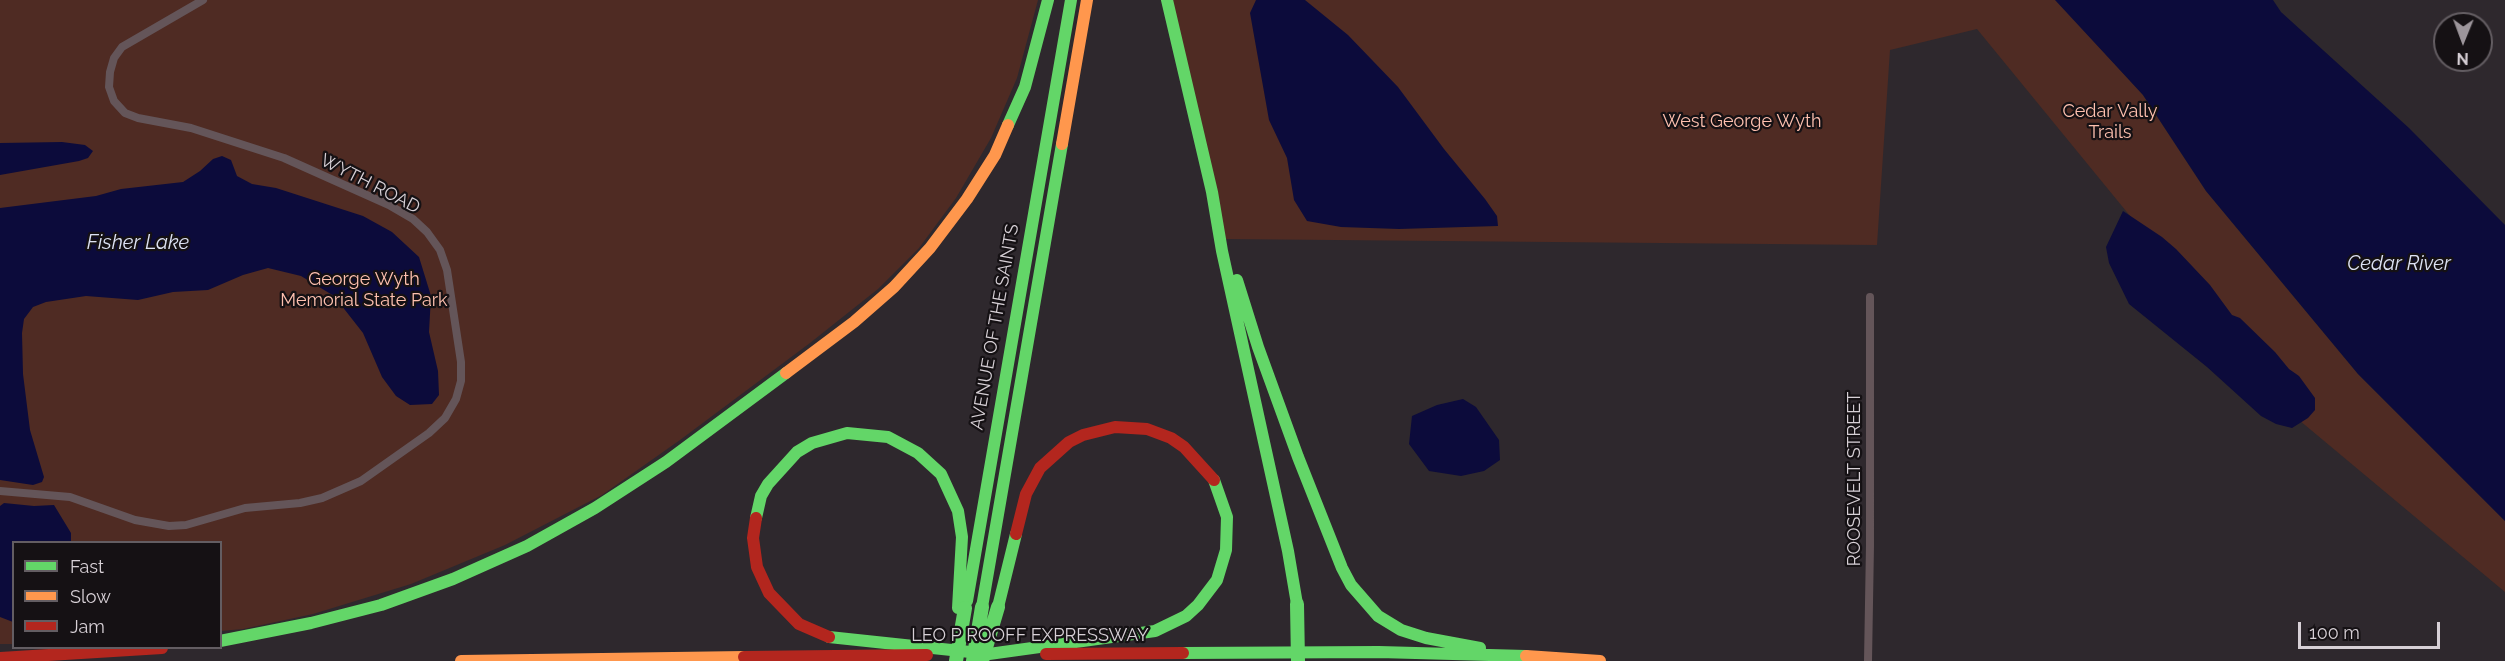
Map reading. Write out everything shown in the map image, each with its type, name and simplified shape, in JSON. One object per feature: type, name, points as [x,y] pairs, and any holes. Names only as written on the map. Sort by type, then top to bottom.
[{"type":"main road","points":[[222,641],[310,623],[381,605],[453,579],[518,551],[619,493],[666,462],[854,322],[888,292],[930,248],[967,199],[1006,132],[1025,87],[1048,0]]},
{"type":"main road","name":"AVENUE OF THE SAINTS","points":[[955,661],[962,608],[1071,0]]},
{"type":"main road","name":"AVENUE OF THE SAINTS","points":[[973,661],[1087,0]]},
{"type":"main road","points":[[1167,0],[1212,192],[1258,347],[1298,457],[1342,568],[1351,585],[1378,616],[1407,633],[1526,656]]},
{"type":"main road","points":[[1212,192],[1222,251],[1288,550],[1297,604],[1298,661]]},
{"type":"main road","points":[[962,608],[962,537],[958,511],[941,474],[918,453],[888,437],[847,433],[812,443],[797,452],[768,484],[761,496],[755,522],[753,538],[757,567],[769,593],[799,624],[830,637],[986,658],[1155,630],[1185,616],[1198,605],[1217,579],[1226,550],[1227,517],[1219,489],[1212,476],[1184,447],[1171,438],[1147,429],[1115,427],[1083,435],[1069,442],[1040,468],[1026,494],[986,658]]},
{"type":"main road","points":[[0,658],[146,649]]},
{"type":"main road","name":"LEO P ROOFF EXPRESSWAY","points":[[461,661],[986,658],[1379,652],[1526,656],[1600,661]]},
{"type":"street","name":"WYTH ROAD","points":[[0,491],[70,497],[135,520],[169,526],[186,525],[245,508],[300,503],[322,498],[361,481],[429,433],[445,418],[456,399],[462,381],[461,362],[447,270],[440,250],[428,232],[413,219],[389,205],[284,158],[191,128],[138,118],[125,113],[114,101],[109,87],[110,72],[114,58],[122,47],[203,0]]},
{"type":"street","name":"ROOSEVELT STREET","points":[[1868,661],[1870,297]]},
{"type":"green space","name":"George Wyth Memorial State Park","points":[[0,0],[1038,0],[1017,78],[991,138],[956,198],[919,248],[878,289],[810,343],[602,495],[505,545],[411,584],[313,614],[243,629],[222,631],[222,541],[12,541],[12,644],[0,644]]},
{"type":"green space","name":"West George Wyth","points":[[1169,0],[2057,0],[2143,95],[2206,191],[2358,374],[2505,521],[2505,592],[2293,415],[1977,29],[1890,50],[1877,245],[1225,239]]},
{"type":"water","points":[[1256,0],[1305,0],[1348,35],[1398,87],[1485,199],[1497,216],[1498,226],[1399,229],[1341,227],[1307,221],[1294,200],[1287,158],[1269,120],[1250,13]]},
{"type":"water","name":"Cedar River","points":[[2055,0],[2273,0],[2281,12],[2409,128],[2505,225],[2505,521],[2358,374],[2206,191],[2143,95]]},
{"type":"water","points":[[62,142],[85,145],[93,151],[88,158],[79,161],[0,175],[0,143]]},
{"type":"water","name":"Fisher Lake","points":[[222,156],[231,160],[237,176],[252,184],[276,188],[363,216],[392,232],[419,257],[431,296],[429,332],[438,371],[439,395],[432,404],[410,405],[396,396],[382,377],[363,333],[334,296],[301,276],[268,268],[243,275],[208,290],[173,292],[138,300],[86,296],[46,302],[33,307],[24,319],[22,333],[23,374],[30,430],[44,477],[42,482],[33,485],[0,480],[0,208],[183,182],[213,159]]},
{"type":"water","points":[[2123,211],[2176,249],[2210,285],[2232,315],[2240,318],[2289,369],[2299,376],[2315,398],[2315,410],[2308,418],[2292,428],[2276,424],[2261,416],[2207,367],[2129,304],[2109,263],[2106,247]]},
{"type":"water","points":[[1463,399],[1476,407],[1499,440],[1500,460],[1484,471],[1461,476],[1429,471],[1409,444],[1412,416],[1437,405]]},
{"type":"water","points":[[4,503],[54,505],[71,533],[71,541],[12,541],[12,622],[0,617],[0,506]]},
{"type":"traffic: fast","points":[[1008,125],[1025,87],[1048,0]]},
{"type":"traffic: fast","points":[[967,601],[1071,0]]},
{"type":"traffic: fast","points":[[1167,0],[1212,192],[1222,251],[1288,551],[1297,604]]},
{"type":"traffic: fast","points":[[982,607],[1062,144]]},
{"type":"traffic: fast","points":[[1237,280],[1258,347],[1298,457],[1342,568],[1351,585],[1378,616],[1401,630],[1426,638],[1480,648]]},
{"type":"traffic: fast","points":[[222,641],[311,623],[381,605],[453,579],[527,546],[595,508],[666,462],[786,373]]},
{"type":"traffic: fast","points":[[756,518],[761,496],[768,484],[797,452],[812,443],[847,433],[888,437],[918,453],[941,474],[958,511],[962,537],[958,608]]},
{"type":"traffic: fast","points":[[829,637],[989,654],[1155,631],[1186,616],[1198,605],[1217,580],[1226,550],[1227,517],[1214,480]]},
{"type":"traffic: fast","points":[[998,607],[1016,534]]},
{"type":"traffic: fast","points":[[1297,604],[1298,661]]},
{"type":"traffic: fast","points":[[973,661],[982,607]]},
{"type":"traffic: fast","points":[[982,661],[998,607]]},
{"type":"traffic: fast","points":[[956,661],[965,608]]},
{"type":"traffic: fast","points":[[1183,653],[1379,652],[1526,656]]},
{"type":"traffic: slow","points":[[1062,144],[1087,0]]},
{"type":"traffic: slow","points":[[786,373],[854,322],[894,287],[930,248],[967,199],[995,155],[1008,125]]},
{"type":"traffic: slow","points":[[1526,656],[1600,661]]},
{"type":"traffic: slow","points":[[461,661],[744,657]]},
{"type":"traffic: jam","points":[[1016,534],[1026,494],[1040,468],[1069,442],[1083,435],[1115,427],[1147,429],[1171,438],[1184,447],[1214,480]]},
{"type":"traffic: jam","points":[[756,518],[753,538],[757,567],[769,593],[799,624],[829,637]]},
{"type":"traffic: jam","points":[[0,658],[146,649]]},
{"type":"traffic: jam","points":[[1046,654],[1183,653]]},
{"type":"traffic: jam","points":[[744,657],[927,655]]},
{"type":"park label","name":"Cedar Vally Trails","points":[[2110,122]]}]
